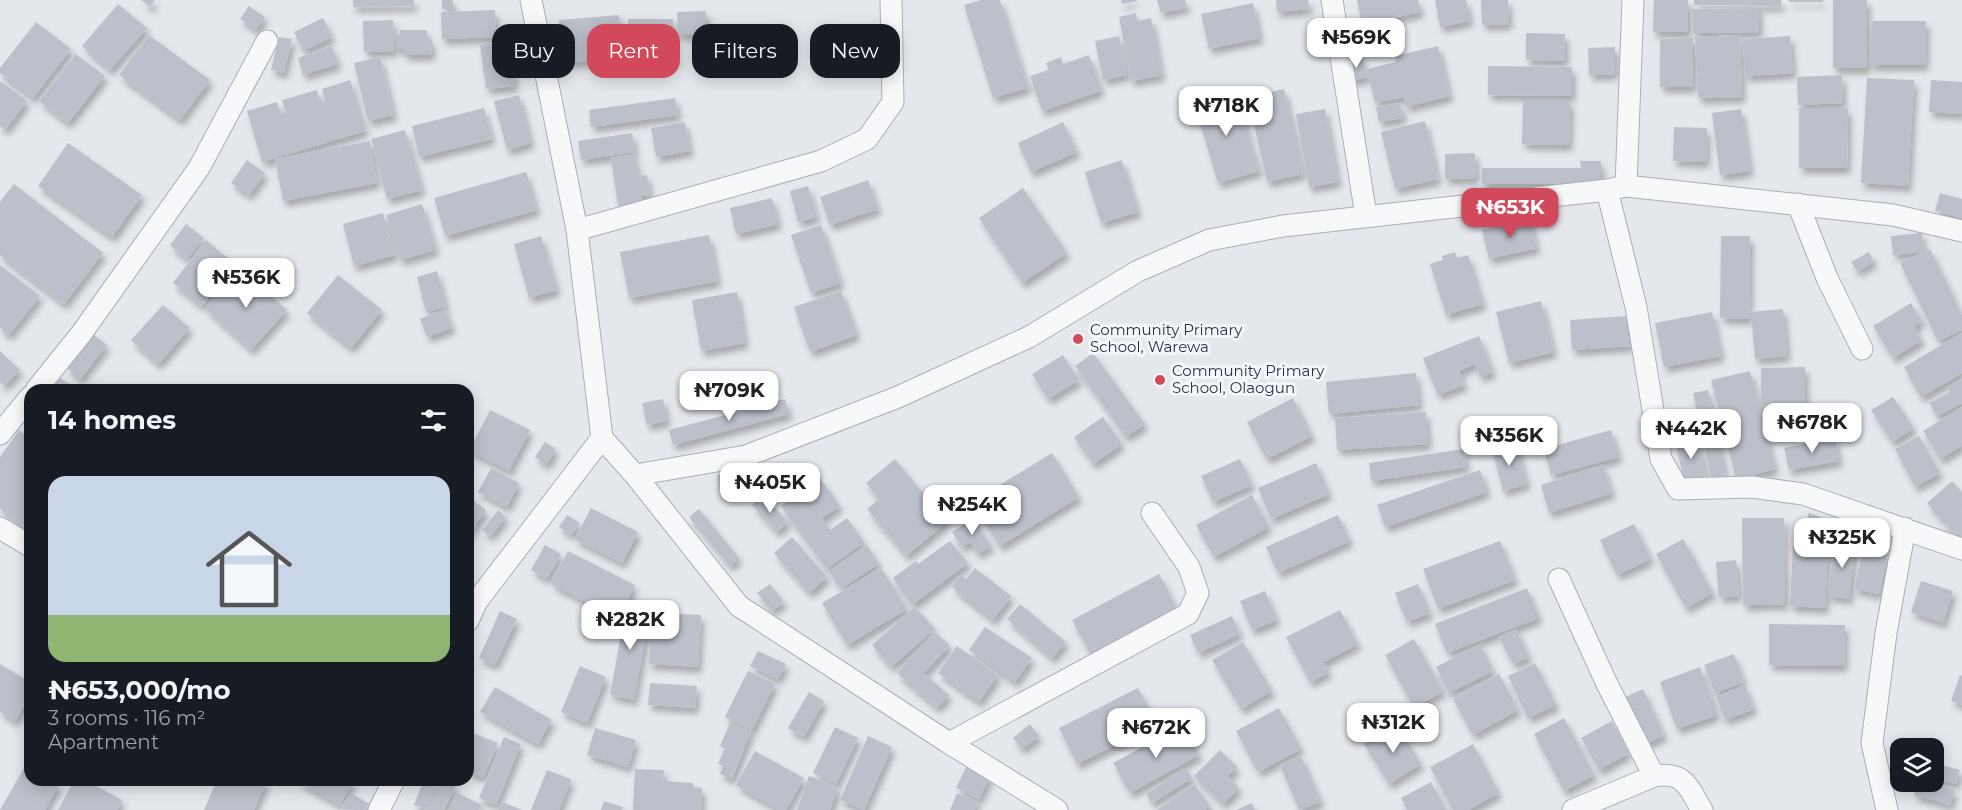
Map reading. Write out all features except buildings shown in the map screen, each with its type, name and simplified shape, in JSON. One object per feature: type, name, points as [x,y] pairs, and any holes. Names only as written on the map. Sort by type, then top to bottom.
[{"type":"street","points":[[531,0],[577,230],[602,438],[740,606],[1056,810]]},
{"type":"street","points":[[577,230],[821,161],[867,139],[893,102],[891,0]]},
{"type":"street","points":[[1332,0],[1366,216]]},
{"type":"street","points":[[1633,0],[1616,188],[1661,459],[1678,489],[1752,488],[1803,494],[1962,549]]},
{"type":"street","points":[[41,384],[81,334],[199,168],[267,41]]},
{"type":"street","points":[[635,476],[746,456],[898,397],[1029,337],[1138,271],[1209,240],[1283,226],[1616,188],[1893,215],[1962,231]]},
{"type":"street","points":[[1798,204],[1827,278],[1862,349]]},
{"type":"street","points":[[0,434],[24,404]]},
{"type":"street","points":[[474,608],[602,438]]},
{"type":"street","points":[[949,743],[1188,614],[1198,593],[1189,567],[1152,513]]},
{"type":"street","points":[[0,528],[24,542]]},
{"type":"street","points":[[1887,810],[1872,743],[1886,633],[1905,528]]},
{"type":"street","points":[[1559,579],[1607,684],[1654,776]]},
{"type":"street","points":[[1573,810],[1654,776],[1668,774],[1684,780],[1702,810]]},
{"type":"street","points":[[379,810],[391,786]]},
{"type":"place","name":"Community Primary School, Warewa","points":[[1078,339]]},
{"type":"place","name":"Community Primary School, Olaogun","points":[[1160,380]]}]
